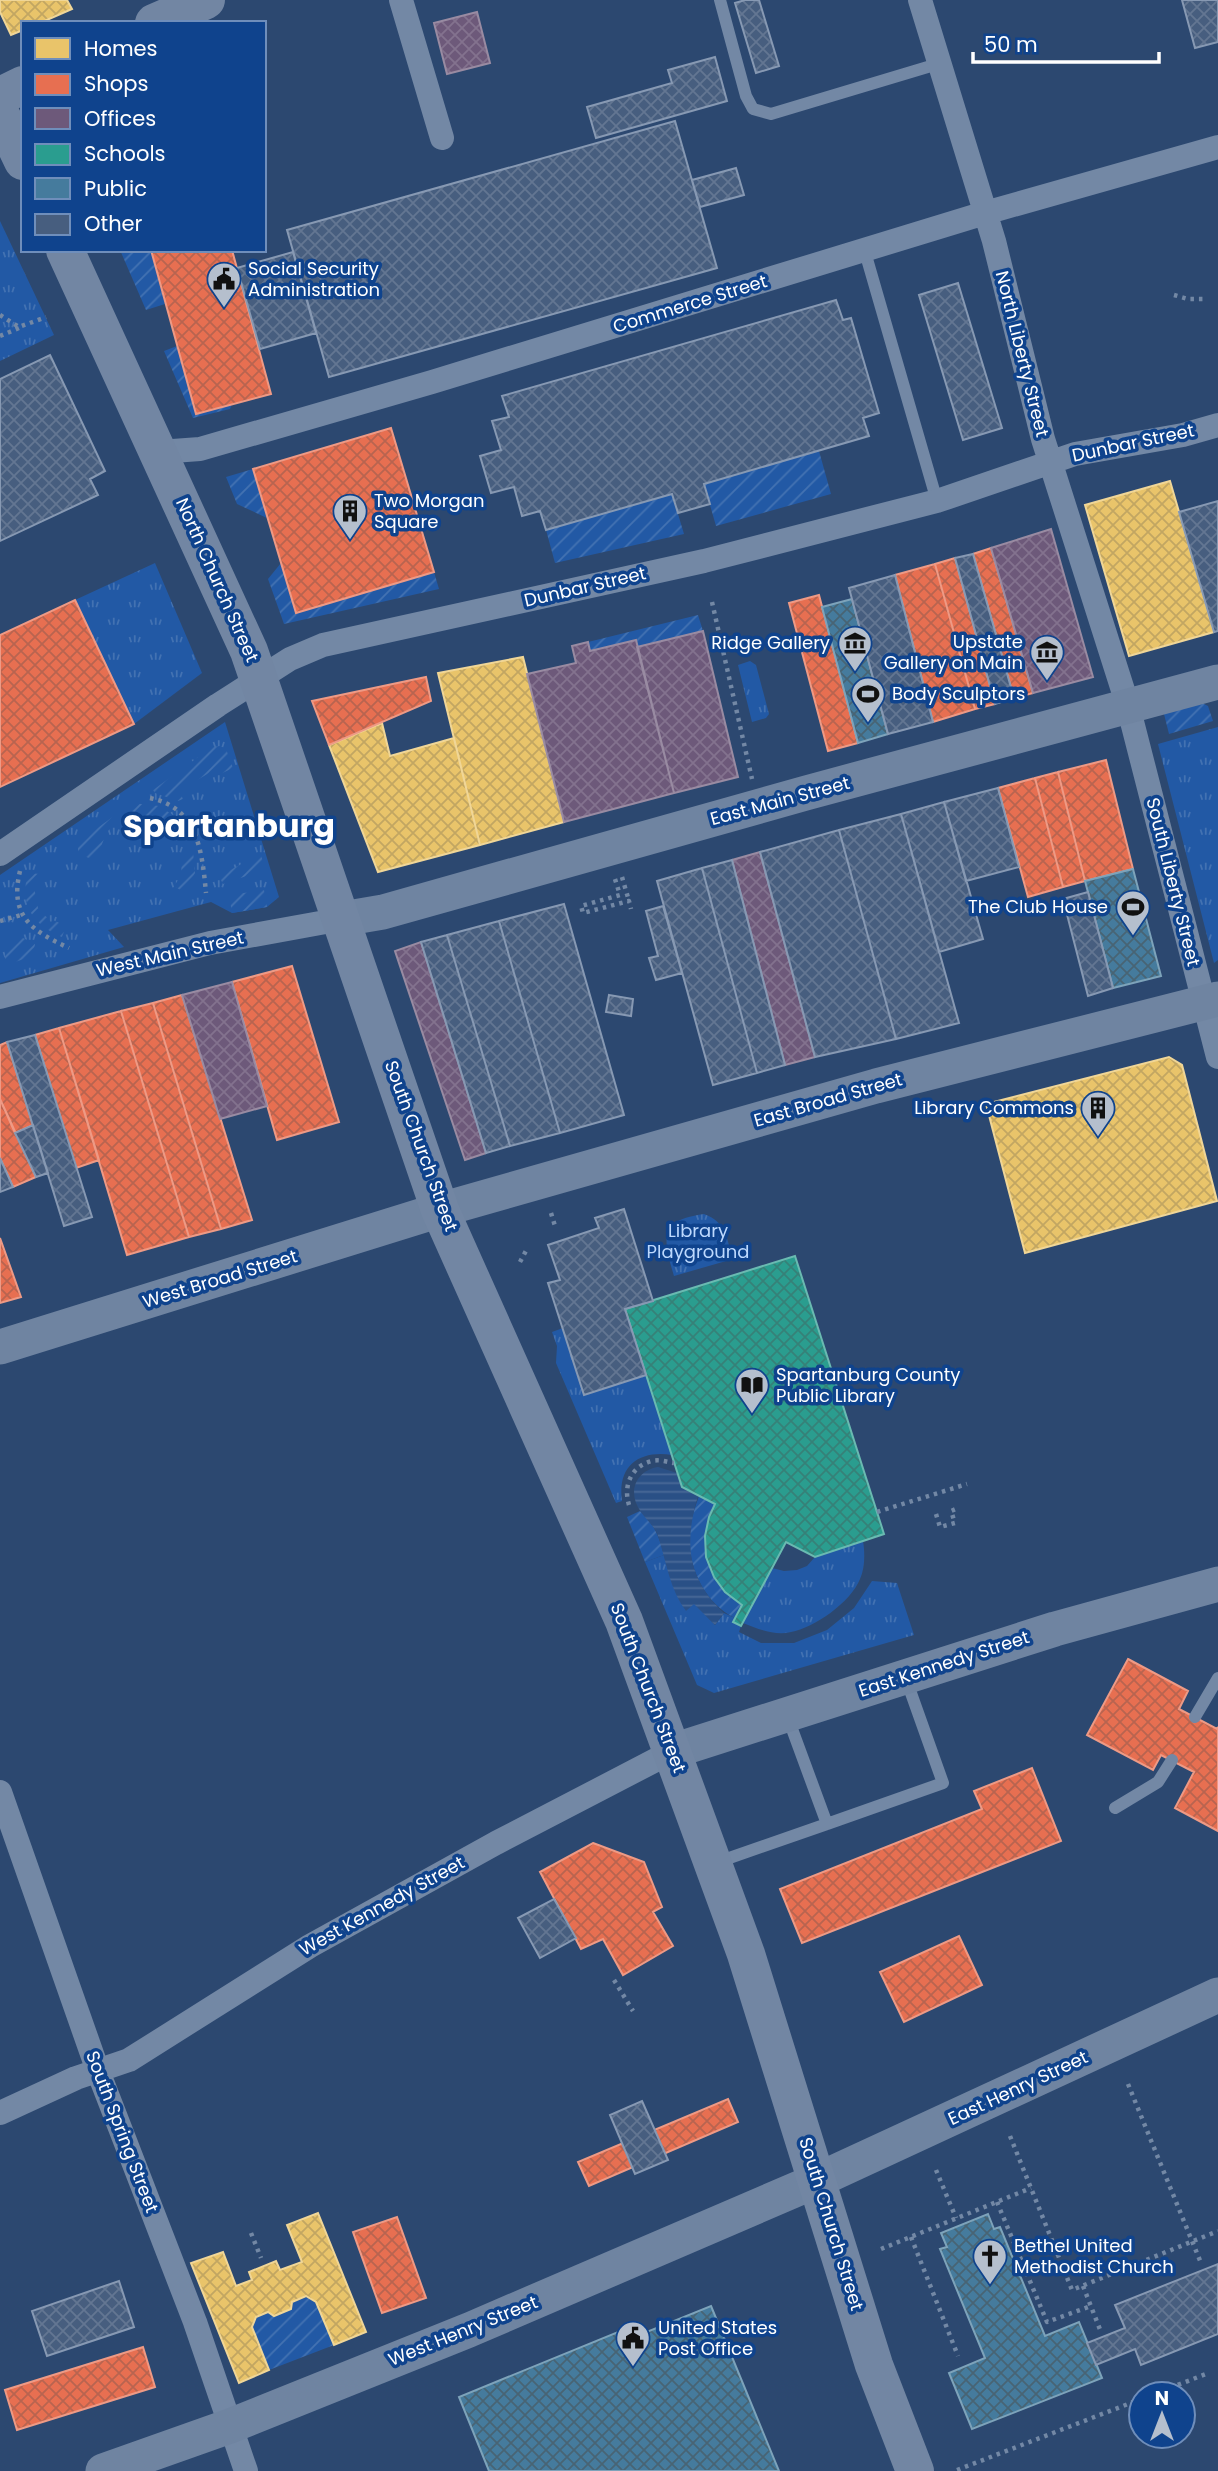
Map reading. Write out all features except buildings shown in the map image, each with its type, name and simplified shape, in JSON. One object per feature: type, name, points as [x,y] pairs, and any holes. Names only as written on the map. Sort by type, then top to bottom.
[{"type":"main road","points":[[159,21],[206,0]]},
{"type":"main road","points":[[0,96],[21,86]]},
{"type":"main road","points":[[0,113],[21,157]]},
{"type":"main road","name":"North Church Street","points":[[66,252],[250,651],[342,919]]},
{"type":"main road","name":"South Church Street","points":[[342,919],[440,1210],[624,1620],[673,1751],[746,1954],[874,2365],[915,2471]]},
{"type":"street","points":[[401,0],[442,138]]},
{"type":"street","name":"North Liberty Street","points":[[924,1],[985,213],[1050,461],[1128,706]]},
{"type":"street","name":"Commerce Street","points":[[159,452],[200,449],[865,252],[985,213],[1218,147]]},
{"type":"street","name":"Dunbar Street","points":[[10,860],[260,678],[290,659],[323,645],[704,561],[937,501],[1075,454],[1183,435],[1218,425]]},
{"type":"street","name":"East Main Street","points":[[342,919],[383,912],[806,793],[1218,682]]},
{"type":"street","name":"South Liberty Street","points":[[1128,706],[1211,1000],[1218,1057]]},
{"type":"street","name":"West Main Street","points":[[0,997],[210,943],[342,919]]},
{"type":"street","name":"East Broad Street","points":[[440,1210],[876,1086],[1211,1000]]},
{"type":"street","name":"West Broad Street","points":[[0,1347],[440,1210]]},
{"type":"street","name":"East Kennedy Street","points":[[673,1751],[1055,1629],[1218,1584]]},
{"type":"street","name":"West Kennedy Street","points":[[0,2113],[76,2078],[129,2060],[333,1933],[496,1843],[673,1751]]},
{"type":"street","name":"South Spring Street","points":[[0,1792],[98,2071],[195,2322],[246,2471]]},
{"type":"street","name":"East Henry Street","points":[[818,2180],[1218,1996]]},
{"type":"street","name":"West Henry Street","points":[[103,2471],[230,2426],[469,2330],[818,2180]]},
{"type":"lane","points":[[720,0],[746,96],[754,109],[771,114],[941,63]]},
{"type":"lane","points":[[865,252],[937,501]]},
{"type":"lane","points":[[714,1864],[943,1783],[905,1677]]},
{"type":"lane","points":[[1195,1717],[1218,1678]]},
{"type":"lane","points":[[787,1714],[792,1734],[827,1824]]},
{"type":"lane","points":[[1115,1808],[1158,1782],[1172,1760]]},
{"type":"path","points":[[1174,295],[1188,299],[1207,299]]},
{"type":"path","points":[[0,315],[19,327]]},
{"type":"path","points":[[0,336],[46,317]]},
{"type":"path","points":[[712,602],[752,779]]},
{"type":"path","points":[[150,798],[169,803],[194,830],[200,849],[206,893]]},
{"type":"path","points":[[10,860],[17,882],[21,915],[31,927],[69,948]]},
{"type":"path","points":[[622,877],[631,909]]},
{"type":"path","points":[[615,878],[620,895],[581,906],[583,913],[629,901]]},
{"type":"path","points":[[0,921],[21,915]]},
{"type":"path","points":[[551,1213],[555,1226]]},
{"type":"path","points":[[520,1262],[528,1247]]},
{"type":"path","points":[[629,1505],[627,1487],[630,1478],[640,1466],[654,1460],[674,1463]]},
{"type":"path","points":[[877,1512],[967,1484]]},
{"type":"path","points":[[936,1514],[940,1527],[955,1523],[951,1511],[958,1508]]},
{"type":"path","points":[[614,1980],[633,2011]]},
{"type":"path","points":[[1128,2084],[1201,2263]]},
{"type":"path","points":[[1010,2136],[1072,2290],[1218,2231]]},
{"type":"path","points":[[936,2170],[956,2218]]},
{"type":"path","points":[[881,2249],[1031,2188]]},
{"type":"path","points":[[997,2202],[1047,2322],[1091,2306]]},
{"type":"path","points":[[251,2233],[261,2258]]},
{"type":"path","points":[[911,2237],[958,2356]]},
{"type":"path","points":[[1083,2286],[1101,2332]]},
{"type":"path","points":[[1190,2380],[1206,2374]]},
{"type":"path","points":[[957,2470],[1127,2404]]},
{"type":"green space","points":[[0,221],[54,335],[0,361]]},
{"type":"green space","points":[[121,252],[152,252],[165,304],[146,310]]},
{"type":"green space","points":[[177,346],[196,414],[232,404],[230,409],[193,418],[164,351]]},
{"type":"green space","points":[[819,451],[831,494],[716,526],[704,484]]},
{"type":"green space","points":[[253,469],[267,518],[237,504],[226,477]]},
{"type":"green space","points":[[672,494],[684,534],[555,563],[546,530]]},
{"type":"green space","points":[[155,563],[202,673],[134,724],[75,600]]},
{"type":"green space","points":[[281,563],[296,613],[434,572],[439,589],[284,624],[268,579]]},
{"type":"green space","points":[[698,615],[703,631],[637,647],[635,640],[590,651],[588,642]]},
{"type":"green space","points":[[750,661],[756,665],[769,714],[766,718],[752,722],[738,665]]},
{"type":"green space","points":[[1202,703],[1208,706],[1213,721],[1169,734],[1164,714]]},
{"type":"green space","points":[[225,722],[279,897],[267,907],[232,913],[211,902],[108,930],[124,947],[0,983],[0,875]]},
{"type":"green space","points":[[1218,727],[1218,960],[1214,963],[1158,744]]},
{"type":"green space","points":[[220,746],[226,749],[233,768],[212,778],[209,773],[179,791],[183,799],[178,801],[155,793],[153,790],[212,747]]},
{"type":"green space","points":[[132,803],[159,806],[179,819],[168,826],[143,816],[122,818],[107,832],[99,858],[95,861],[78,853],[78,842]]},
{"type":"green space","points":[[193,851],[195,873],[185,893],[174,886],[181,876],[182,856]]},
{"type":"green space","points":[[260,852],[264,865],[261,871],[223,884],[219,876],[249,860],[249,856]]},
{"type":"green space","points":[[28,873],[40,874],[38,886],[34,887],[38,908],[51,922],[53,920],[66,926],[62,937],[43,926],[31,912],[25,895]]},
{"type":"green space","points":[[264,890],[267,907],[232,913],[229,895]]},
{"type":"green space","points":[[17,935],[35,944],[33,956],[6,965],[6,948]]},
{"type":"green space","name":"Library Playground","points":[[704,1214],[721,1226],[733,1259],[674,1276],[667,1242],[671,1226],[689,1217]]},
{"type":"green space","points":[[563,1328],[584,1395],[646,1375],[672,1455],[650,1455],[633,1463],[623,1478],[622,1501],[616,1503],[556,1363],[557,1346],[552,1332]]},
{"type":"green space","points":[[699,1496],[715,1504],[706,1547],[713,1572],[720,1584],[742,1605],[735,1618],[716,1604],[696,1575],[689,1534]]},
{"type":"green space","points":[[640,1511],[655,1531],[664,1555],[645,1562],[627,1517]]},
{"type":"green space","points":[[863,1541],[864,1560],[860,1579],[849,1596],[821,1620],[800,1630],[785,1633],[767,1631],[743,1623],[772,1568],[797,1570],[807,1566],[815,1557]]},
{"type":"green space","points":[[664,1555],[694,1603],[715,1625],[724,1613],[735,1618],[733,1622],[741,1626],[739,1632],[761,1643],[794,1643],[827,1630],[854,1608],[872,1581],[897,1583],[914,1635],[714,1693],[697,1685],[645,1562]]},
{"type":"green space","points":[[306,2296],[316,2302],[334,2345],[269,2370],[252,2327],[256,2317],[268,2312],[274,2316],[291,2309],[292,2302]]},
{"type":"shaded area","points":[[658,1467],[677,1473],[682,1488],[698,1496],[690,1544],[692,1559],[702,1587],[724,1613],[715,1625],[694,1604],[686,1611],[673,1585],[658,1535],[637,1505],[634,1490],[639,1478],[650,1469]]},
{"type":"place","name":"Social Security Administration","points":[[224,309]]},
{"type":"place","name":"Two Morgan Square","points":[[350,541]]},
{"type":"place","name":"Ridge Gallery","points":[[855,673]]},
{"type":"place","name":"Upstate Gallery on Main","points":[[1047,682]]},
{"type":"place","name":"Body Sculptors","points":[[868,724]]},
{"type":"place","name":"The Club House","points":[[1133,937]]},
{"type":"place","name":"Library Commons","points":[[1098,1138]]},
{"type":"place","name":"Spartanburg County Public Library","points":[[752,1415]]},
{"type":"place","name":"Bethel United Methodist Church","points":[[990,2286]]},
{"type":"place","name":"United States Post Office","points":[[633,2368]]},
{"type":"district","name":"Spartanburg","points":[[229,826]]}]
